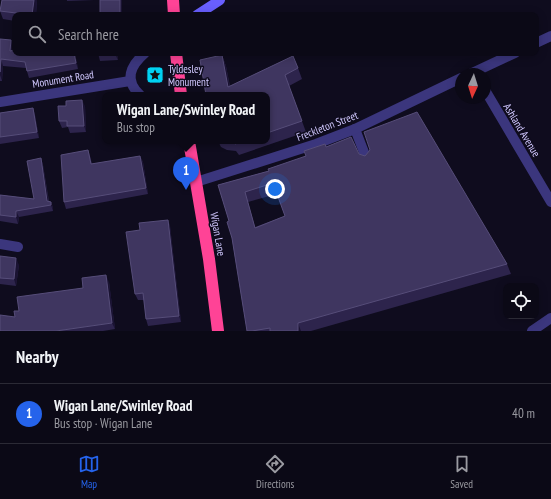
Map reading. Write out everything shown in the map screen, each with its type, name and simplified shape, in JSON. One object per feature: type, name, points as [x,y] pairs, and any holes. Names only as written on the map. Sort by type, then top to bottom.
[{"type":"highway","points":[[173,0],[174,12]]},
{"type":"highway","points":[[176,56],[181,92]]},
{"type":"highway","name":"Wigan Lane","points":[[190,144],[210,259],[218,331]]},
{"type":"street","points":[[202,12],[220,0]]},
{"type":"street","points":[[539,42],[551,36]]},
{"type":"street","points":[[137,92],[132,88],[130,81],[132,69],[137,60],[142,56]]},
{"type":"street","points":[[484,68],[509,56]]},
{"type":"street","name":"Monument Road","points":[[0,102],[130,81]]},
{"type":"street","name":"Freckleton Street","points":[[196,182],[356,130],[455,81]]},
{"type":"street","name":"Ashland Avenue","points":[[491,100],[551,202]]},
{"type":"street","points":[[356,130],[367,160]]},
{"type":"street","points":[[0,244],[18,247]]},
{"type":"street","points":[[532,331],[551,318]]},
{"type":"building","points":[[2,0],[34,0],[32,12],[0,11]]},
{"type":"building","points":[[100,0],[120,0],[120,12],[100,12]]},
{"type":"building","points":[[0,39],[11,40],[10,51],[12,51],[12,56],[75,56],[76,63],[27,71],[25,62],[1,59],[0,72]]},
{"type":"building","points":[[222,56],[228,87],[293,56],[298,68],[285,75],[302,121],[270,132],[270,92],[205,92],[200,60]]},
{"type":"building","points":[[82,100],[84,126],[67,126],[67,121],[59,121],[58,106],[66,106],[66,101]]},
{"type":"building","points":[[33,108],[37,132],[0,137],[0,113]]},
{"type":"building","points":[[417,112],[507,264],[298,323],[298,331],[270,331],[270,328],[247,331],[232,238],[227,222],[229,221],[218,185],[269,171],[268,169],[306,156],[304,151],[325,144],[326,147],[351,137],[359,154],[365,156],[370,150],[364,132]],"holes":[[[273,183],[285,216],[255,228],[245,192]]]},
{"type":"building","points":[[88,150],[91,164],[140,156],[146,188],[64,202],[61,155]]},
{"type":"building","points":[[41,158],[47,201],[51,202],[51,205],[16,211],[16,217],[0,215],[0,195],[34,199],[27,161]]},
{"type":"building","points":[[168,220],[179,316],[146,319],[143,293],[135,294],[126,232],[140,230],[139,223]]},
{"type":"building","points":[[0,256],[16,258],[14,279],[0,278]]},
{"type":"building","points":[[106,275],[112,323],[56,331],[0,331],[0,315],[15,317],[14,311],[19,311],[17,297],[83,288],[82,278]]},
{"type":"place","name":"Tyldesley Monument","points":[[155,75]]},
{"type":"place","name":"Wigan Lane/Swinley Road","points":[[186,190]]}]
